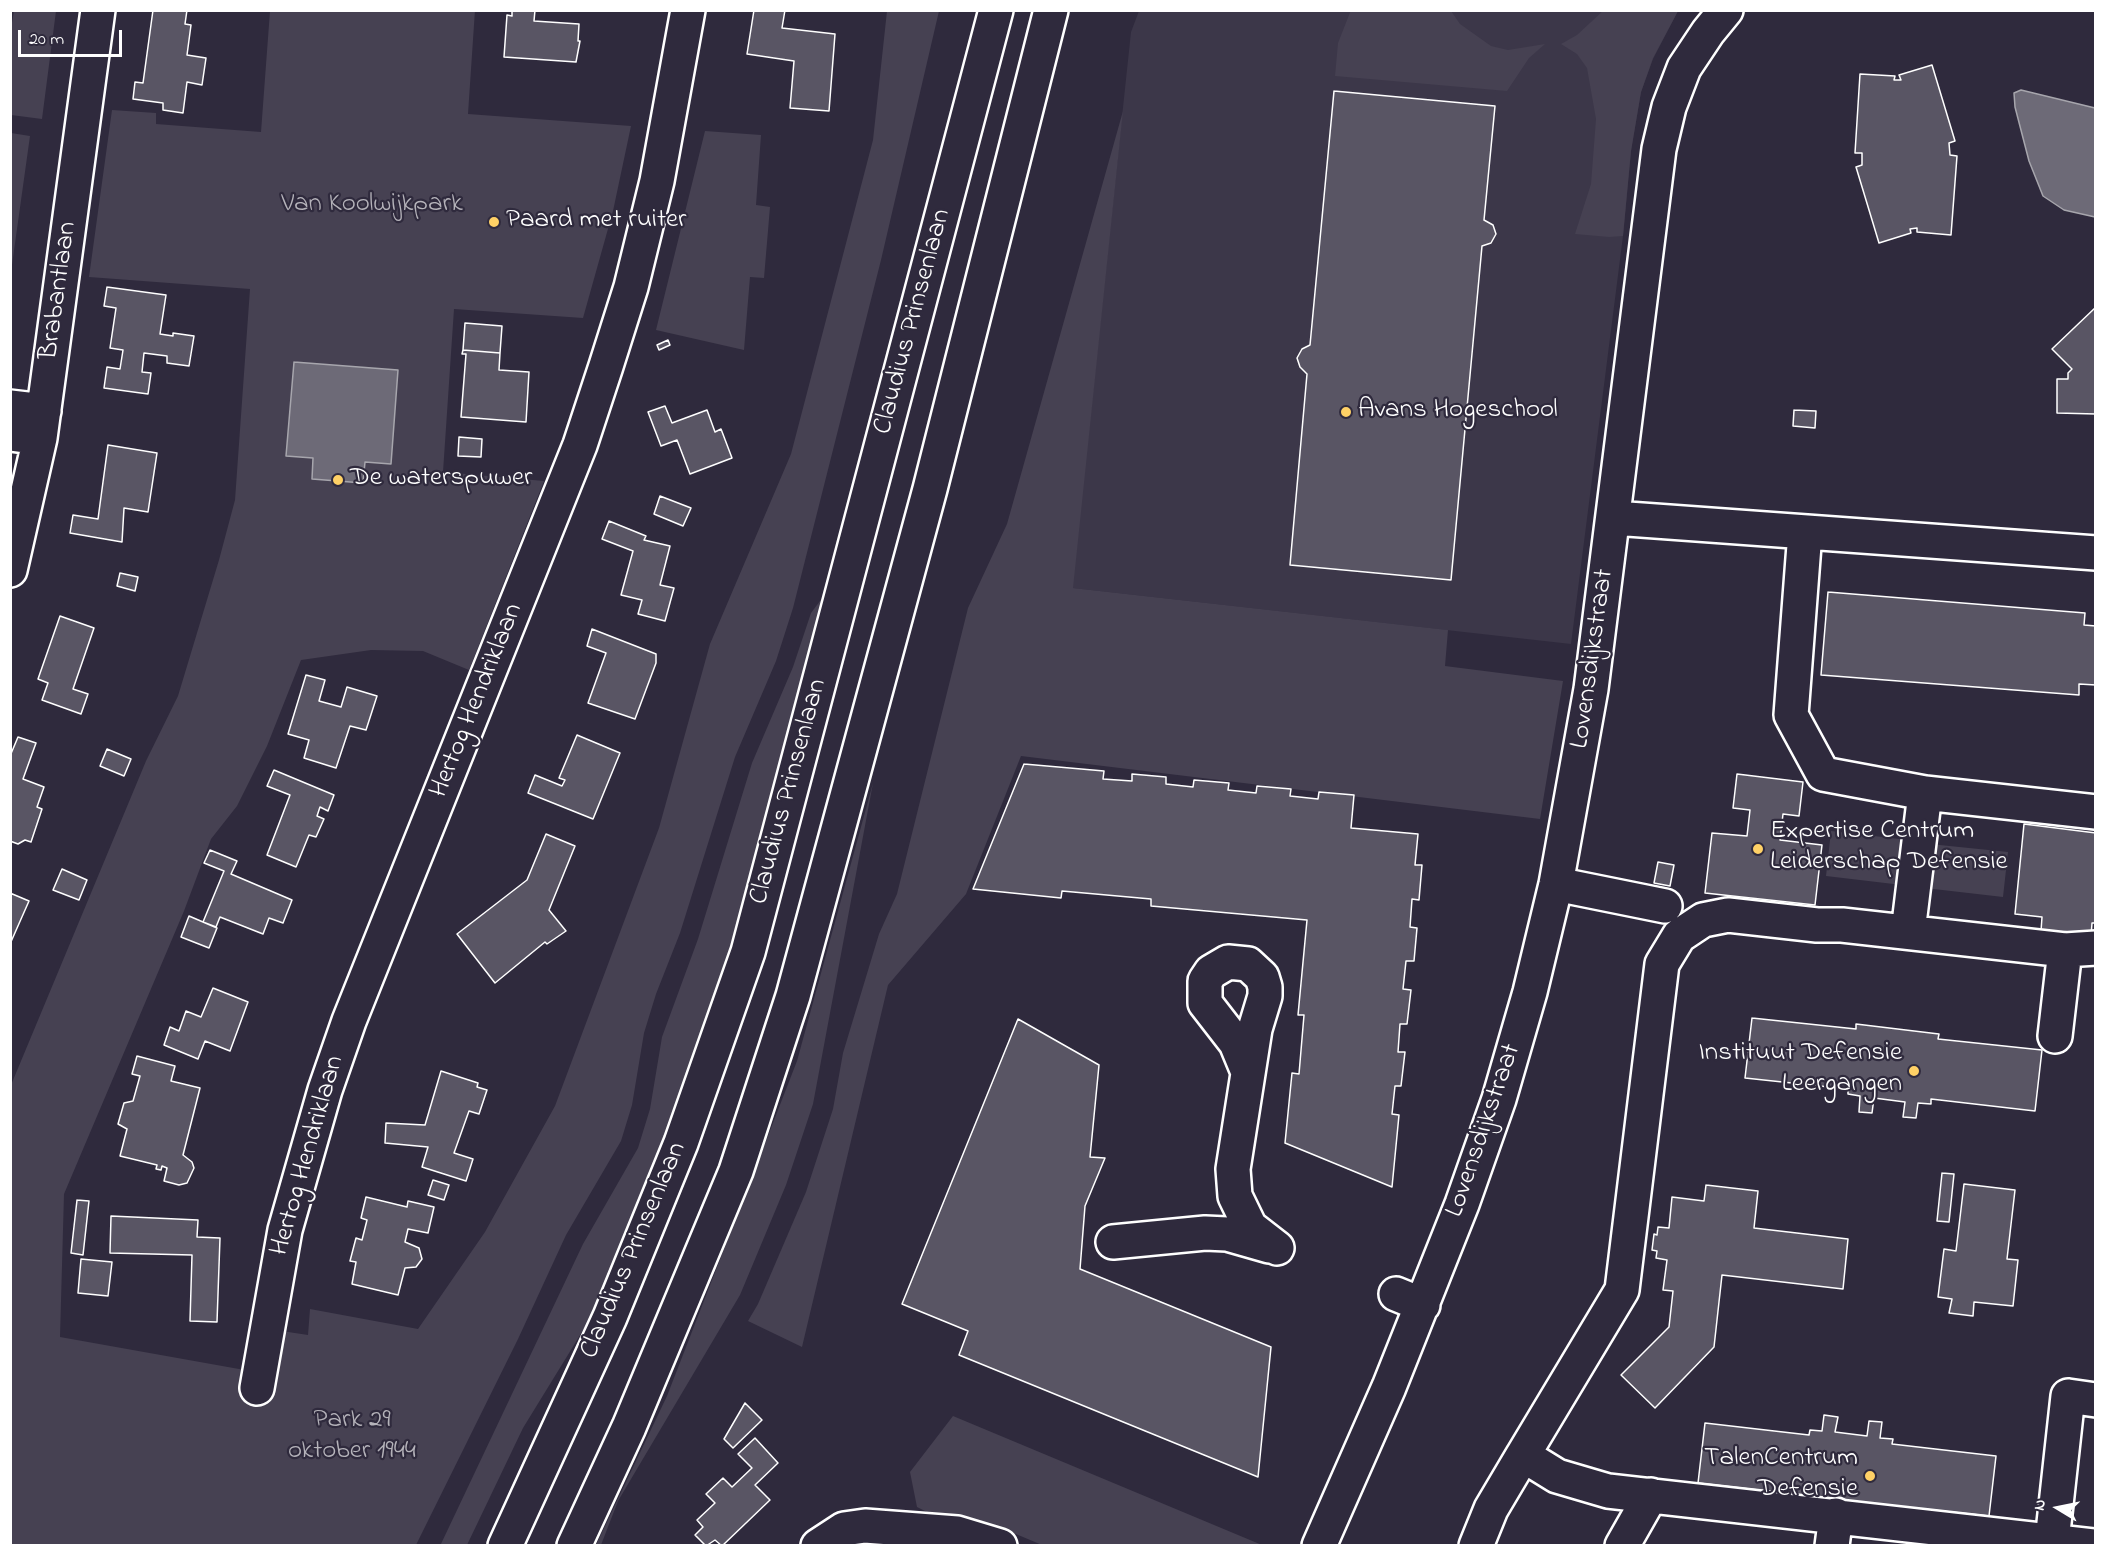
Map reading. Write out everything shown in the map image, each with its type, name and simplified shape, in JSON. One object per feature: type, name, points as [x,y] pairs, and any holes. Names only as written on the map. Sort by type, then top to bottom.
[{"type":"street","name":"Brabantlaan","points":[[10,570],[98,10]]},
{"type":"street","name":"Hertog Hendriklaan","points":[[257,1388],[285,1230],[325,1090],[349,1022],[580,444],[631,287],[657,181],[688,10]]},
{"type":"street","name":"Claudius Prinsenlaan","points":[[505,1545],[627,1273],[681,1143],[748,952],[996,10]]},
{"type":"street","name":"Claudius Prinsenlaan","points":[[574,1545],[648,1384],[735,1172],[794,996],[927,500],[1051,10]]},
{"type":"street","name":"Lovensdijkstraat","points":[[1319,1545],[1389,1387],[1409,1300],[1499,1099],[1533,981],[1556,884],[1591,688],[1664,127],[1684,68],[1726,10]]},
{"type":"street","points":[[10,407],[32,428]]},
{"type":"street","points":[[1614,518],[2096,553]]},
{"type":"street","points":[[1805,532],[1791,715],[1823,774],[1925,793],[2096,812]]},
{"type":"street","points":[[1908,932],[1925,793]]},
{"type":"street","points":[[1556,884],[1665,906]]},
{"type":"street","points":[[1476,1545],[1491,1509],[1622,1290],[1662,964],[1678,936],[1703,920],[1728,915],[2080,949],[2055,1036]]},
{"type":"street","points":[[1113,1242],[1205,1233],[1227,1234],[1277,1248],[1250,1227],[1235,1196],[1233,1169],[1248,1072]]},
{"type":"street","points":[[2052,1540],[2068,1396],[2096,1400]]},
{"type":"street","points":[[1523,1455],[1557,1476],[1608,1491],[1652,1495],[1834,1530],[2052,1540],[2088,1545]]},
{"type":"street","points":[[1625,1545],[1652,1495]]},
{"type":"street","points":[[819,1545],[844,1529],[865,1526],[957,1533],[1000,1545]]},
{"type":"shaded area","name":"Avans Hogeschool","points":[[1139,11],[1678,11],[1653,59],[1641,92],[1631,151],[1623,236],[1571,644],[1072,588],[1131,32]]},
{"type":"shaded area","points":[[2021,90],[2095,108],[2095,217],[2064,210],[2043,196],[2029,161],[2015,107],[2014,93]]},
{"type":"shaded area","points":[[294,362],[398,370],[391,464],[365,462],[363,483],[312,479],[313,458],[286,456]]},
{"type":"green space","points":[[475,10],[468,114],[631,126],[613,211],[583,318],[454,309],[443,472],[544,481],[469,670],[423,651],[371,650],[301,660],[267,746],[237,806],[211,839],[184,911],[64,1194],[60,1337],[267,1374],[275,1330],[308,1335],[310,1309],[418,1329],[485,1232],[555,1106],[659,828],[710,644],[791,454],[873,140],[887,11],[939,11],[881,260],[793,608],[776,661],[735,757],[680,933],[656,994],[644,1033],[632,1105],[621,1141],[566,1235],[518,1339],[416,1545],[11,1546],[11,1085],[146,761],[178,696],[219,560],[235,500],[250,289],[89,277],[112,110],[156,113],[156,124],[261,132],[270,11]]},
{"type":"green space","points":[[1351,10],[1451,11],[1460,24],[1491,46],[1508,50],[1545,44],[1529,58],[1507,91],[1335,76],[1338,43]]},
{"type":"green space","points":[[1604,10],[1678,11],[1653,58],[1641,92],[1631,151],[1623,236],[1609,237],[1575,234],[1591,184],[1596,119],[1587,68],[1577,54],[1561,44],[1577,35]]},
{"type":"green space","points":[[14,11],[56,11],[42,119],[11,115],[10,34]]},
{"type":"green space","points":[[1123,111],[1073,588],[1448,630],[1445,666],[1563,681],[1540,819],[1021,756],[966,894],[888,985],[802,1347],[748,1321],[758,1304],[806,1192],[833,1109],[843,1053],[879,934],[897,894],[968,608],[1007,524]]},
{"type":"green space","points":[[705,131],[761,135],[756,205],[770,207],[764,278],[750,277],[744,350],[656,330]]},
{"type":"green space","points":[[10,133],[30,136],[11,272]]},
{"type":"green space","points":[[823,597],[753,870],[703,1037],[666,1149],[609,1288],[523,1428],[467,1545],[440,1546],[583,1244],[638,1148],[650,1109],[662,1037],[698,939],[752,763],[793,667],[811,613]]},
{"type":"green space","points":[[873,783],[813,1104],[786,1185],[740,1295],[618,1501],[601,1545],[596,1545],[667,1396],[797,1061]]},
{"type":"green space","points":[[1831,831],[1908,840],[1902,885],[1826,876]]},
{"type":"green space","points":[[1930,844],[2008,852],[2003,897],[1925,888]]},
{"type":"green space","points":[[953,1416],[1262,1545],[1042,1545],[1004,1529],[939,1518],[917,1507],[910,1472]]},
{"type":"building","points":[[153,10],[187,10],[185,24],[191,25],[187,55],[206,58],[202,85],[187,82],[183,113],[163,110],[163,103],[133,99],[135,82],[143,83]]},
{"type":"building","points":[[512,10],[535,10],[534,21],[579,24],[578,41],[580,41],[576,62],[504,57],[507,15],[512,16]]},
{"type":"building","points":[[754,10],[785,10],[782,28],[835,34],[829,111],[790,108],[794,61],[747,54]]},
{"type":"building","points":[[1932,65],[1955,141],[1949,143],[1950,155],[1957,156],[1951,235],[1917,232],[1917,228],[1910,229],[1911,233],[1879,243],[1856,167],[1862,165],[1862,153],[1855,153],[1860,74],[1895,76],[1894,80],[1901,80],[1899,75]]},
{"type":"building","points":[[1334,91],[1495,106],[1484,220],[1493,225],[1496,234],[1491,243],[1482,246],[1451,580],[1290,565],[1307,374],[1300,367],[1297,358],[1302,349],[1310,345]]},
{"type":"building","points":[[107,287],[166,295],[160,334],[194,336],[189,366],[167,363],[167,356],[144,353],[142,372],[151,373],[148,394],[104,388],[107,367],[120,369],[123,350],[110,348],[116,308],[104,306]]},
{"type":"building","points":[[2096,307],[2096,414],[2057,413],[2057,379],[2068,379],[2068,373],[2072,369],[2052,349]]},
{"type":"building","points":[[465,323],[502,326],[500,353],[463,350]]},
{"type":"building","points":[[668,340],[670,345],[659,350],[657,345]]},
{"type":"building","points":[[463,350],[500,353],[499,370],[529,372],[526,422],[461,417],[466,354],[462,354]]},
{"type":"building","points":[[665,406],[672,423],[707,410],[715,432],[721,429],[732,458],[690,474],[677,440],[661,446],[648,412]]},
{"type":"building","points":[[1794,410],[1816,411],[1815,428],[1793,426]]},
{"type":"building","points":[[459,437],[482,439],[481,457],[458,456]]},
{"type":"building","points":[[108,445],[157,453],[148,512],[124,508],[122,542],[70,533],[73,515],[98,519]]},
{"type":"building","points":[[660,496],[691,508],[683,526],[654,514]]},
{"type":"building","points":[[609,521],[646,536],[644,540],[670,546],[660,585],[674,588],[665,621],[638,614],[642,600],[621,595],[633,551],[602,539]]},
{"type":"building","points":[[120,573],[138,577],[135,591],[117,586]]},
{"type":"building","points":[[1828,592],[2085,613],[2084,625],[2096,626],[2096,685],[2079,684],[2079,695],[1821,675]]},
{"type":"building","points":[[60,616],[94,628],[73,689],[88,694],[81,714],[42,700],[48,683],[38,679]]},
{"type":"building","points":[[592,629],[656,654],[656,663],[635,719],[588,703],[606,653],[587,646]]},
{"type":"building","points":[[306,675],[325,680],[319,701],[341,707],[347,687],[377,696],[366,730],[350,726],[336,768],[304,758],[309,740],[288,734]]},
{"type":"building","points":[[577,735],[620,753],[593,819],[528,793],[535,775],[562,786],[565,780],[559,778]]},
{"type":"building","points":[[18,737],[36,743],[23,779],[44,787],[37,807],[42,809],[31,842],[25,840],[18,844],[10,841],[10,756]]},
{"type":"building","points":[[107,749],[131,759],[124,776],[100,766]]},
{"type":"building","points":[[1024,764],[1104,771],[1103,779],[1132,781],[1132,774],[1166,777],[1166,784],[1193,787],[1194,780],[1229,783],[1228,790],[1256,793],[1257,786],[1291,789],[1290,796],[1318,799],[1319,792],[1354,795],[1351,828],[1418,834],[1415,865],[1422,865],[1419,900],[1412,899],[1410,927],[1417,928],[1414,961],[1406,961],[1403,989],[1411,990],[1407,1024],[1400,1024],[1398,1052],[1405,1052],[1401,1086],[1395,1086],[1392,1114],[1399,1115],[1392,1187],[1285,1143],[1292,1073],[1299,1074],[1304,1015],[1298,1015],[1307,920],[1151,906],[1151,899],[1062,891],[1061,898],[973,889]]},
{"type":"building","points":[[274,770],[334,795],[328,811],[320,807],[317,816],[324,819],[316,837],[309,835],[296,867],[267,855],[290,795],[267,786]]},
{"type":"building","points":[[1737,774],[1803,782],[1799,816],[1783,814],[1780,840],[1822,845],[1815,905],[1705,893],[1712,833],[1747,836],[1750,810],[1733,808]]},
{"type":"building","points":[[2024,824],[2096,833],[2096,923],[2092,923],[2091,937],[2041,931],[2042,917],[2015,914]]},
{"type":"building","points":[[546,834],[575,846],[549,910],[566,931],[547,944],[545,942],[495,983],[457,934],[527,880]]},
{"type":"building","points":[[210,850],[237,861],[231,874],[292,900],[283,923],[269,918],[263,934],[220,917],[216,927],[203,922],[224,871],[204,863]]},
{"type":"building","points":[[1658,862],[1674,865],[1670,886],[1654,883]]},
{"type":"building","points":[[62,869],[87,880],[79,900],[53,890]]},
{"type":"building","points":[[10,893],[29,901],[10,944]]},
{"type":"building","points":[[189,916],[217,928],[209,948],[181,937]]},
{"type":"building","points":[[213,988],[248,1002],[230,1051],[205,1041],[198,1059],[164,1045],[170,1027],[179,1031],[186,1011],[201,1017]]},
{"type":"building","points":[[1752,1018],[1856,1029],[1856,1024],[1939,1034],[1938,1039],[2042,1050],[2035,1111],[1931,1099],[1931,1104],[1918,1103],[1916,1118],[1903,1117],[1905,1102],[1874,1098],[1872,1113],[1859,1112],[1860,1096],[1848,1094],[1848,1089],[1745,1078]]},
{"type":"building","points":[[1018,1019],[1099,1065],[1090,1157],[1105,1158],[1085,1206],[1080,1269],[1271,1347],[1258,1477],[959,1355],[968,1331],[902,1304]]},
{"type":"building","points":[[137,1056],[175,1066],[171,1081],[200,1088],[183,1155],[192,1162],[194,1168],[187,1183],[179,1185],[164,1181],[167,1168],[162,1166],[161,1170],[156,1169],[157,1165],[120,1156],[127,1129],[118,1124],[124,1103],[133,1101],[140,1076],[132,1074]]},
{"type":"building","points":[[441,1071],[478,1083],[477,1087],[487,1090],[479,1114],[469,1111],[454,1153],[473,1159],[466,1181],[422,1167],[428,1147],[385,1143],[386,1123],[425,1125]]},
{"type":"building","points":[[1942,1173],[1954,1174],[1949,1222],[1937,1221]]},
{"type":"building","points":[[433,1180],[449,1185],[444,1200],[428,1195]]},
{"type":"building","points":[[1964,1184],[2015,1190],[2007,1259],[2018,1260],[2013,1306],[1974,1302],[1973,1316],[1949,1313],[1952,1299],[1938,1297],[1944,1249],[1956,1251]]},
{"type":"building","points":[[1706,1185],[1758,1191],[1754,1228],[1848,1239],[1843,1289],[1722,1275],[1714,1347],[1655,1408],[1621,1375],[1669,1327],[1673,1291],[1663,1290],[1667,1260],[1656,1258],[1657,1251],[1652,1250],[1654,1234],[1657,1235],[1658,1227],[1669,1228],[1672,1197],[1704,1201]]},
{"type":"building","points":[[366,1197],[407,1207],[408,1201],[434,1207],[428,1233],[408,1229],[405,1242],[419,1248],[422,1259],[416,1267],[405,1268],[398,1295],[352,1284],[356,1262],[350,1261],[356,1238],[362,1240],[367,1220],[361,1218]]},
{"type":"building","points":[[77,1200],[89,1201],[83,1255],[71,1253]]},
{"type":"building","points":[[111,1216],[198,1220],[197,1237],[220,1238],[217,1322],[190,1321],[192,1255],[110,1253]]},
{"type":"building","points":[[81,1259],[112,1262],[108,1296],[78,1293]]},
{"type":"building","points":[[745,1403],[762,1420],[733,1448],[724,1439]]},
{"type":"building","points":[[1824,1415],[1838,1417],[1835,1432],[1867,1436],[1869,1421],[1882,1422],[1880,1438],[1893,1439],[1892,1444],[1996,1456],[1989,1516],[1885,1505],[1885,1510],[1801,1500],[1802,1495],[1698,1483],[1705,1423],[1809,1435],[1810,1430],[1822,1431]]},
{"type":"building","points":[[755,1438],[778,1463],[755,1485],[770,1500],[722,1546],[715,1540],[706,1546],[695,1535],[703,1527],[697,1520],[715,1503],[706,1494],[723,1478],[732,1487],[752,1468],[738,1454]]},
{"type":"place","name":"Paard met ruiter","points":[[494,222]]},
{"type":"place","name":"Avans Hogeschool","points":[[1346,412]]},
{"type":"place","name":"De waterspuwer","points":[[338,480]]},
{"type":"place","name":"Expertise Centrum Leiderschap Defensie","points":[[1758,849]]},
{"type":"place","name":"Instituut Defensie Leergangen","points":[[1914,1071]]},
{"type":"place","name":"TalenCentrum Defensie","points":[[1870,1476]]},
{"type":"park label","name":"Van Koolwijkpark","points":[[372,206]]},
{"type":"park label","name":"Park 29 oktober 1944","points":[[352,1438]]}]
